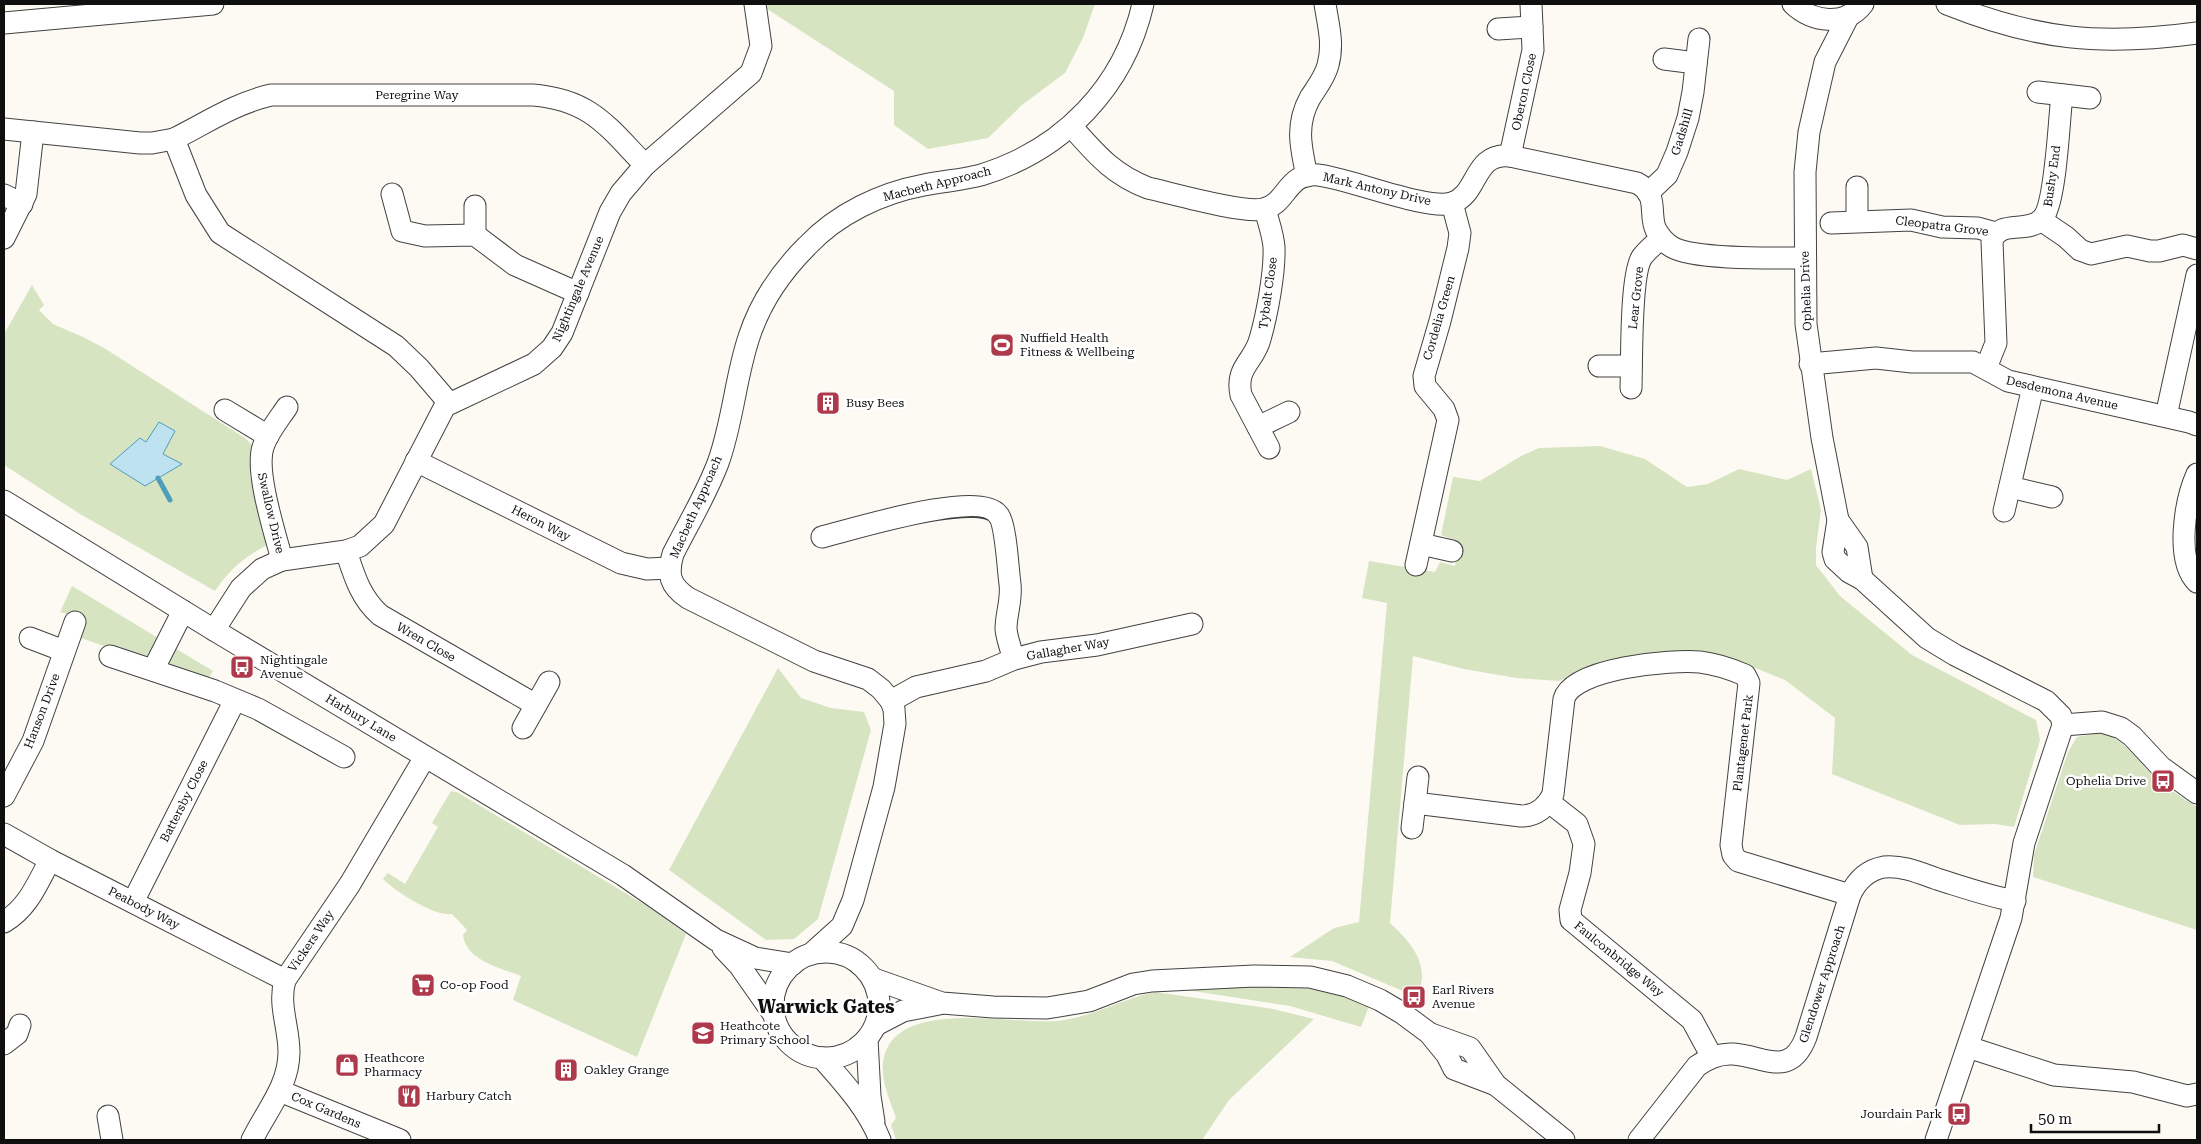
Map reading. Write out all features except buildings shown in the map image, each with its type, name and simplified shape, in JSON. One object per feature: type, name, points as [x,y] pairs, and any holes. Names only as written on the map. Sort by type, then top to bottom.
[{"type":"street","points":[[4,23],[212,4]]},
{"type":"street","name":"Nightingale Avenue","points":[[449,402],[534,364],[544,358],[558,341],[610,212],[621,193],[645,165],[751,73],[761,46],[761,32],[755,4]]},
{"type":"street","name":"Macbeth Approach","points":[[670,568],[673,554],[718,462],[732,419],[747,346],[754,325],[769,295],[797,257],[822,232],[863,206],[902,190],[964,179],[998,169],[1052,141],[1087,111],[1117,71],[1131,42],[1143,4]]},
{"type":"street","points":[[1307,176],[1299,143],[1299,131],[1306,106],[1328,66],[1331,38],[1325,4]]},
{"type":"street","name":"Oberon Close","points":[[1510,156],[1533,50],[1531,4]]},
{"type":"street","points":[[1793,4],[1802,12],[1817,19],[1833,20],[1856,10]]},
{"type":"street","points":[[1947,4],[2008,26],[2062,37],[2125,40],[2197,33]]},
{"type":"street","name":"Ophelia Drive","points":[[1856,10],[1825,62],[1812,112],[1806,152],[1804,258],[1806,324],[1810,364],[1838,520],[1857,547],[1862,579],[1927,638],[1955,655],[2046,701],[2061,716],[2063,725]]},
{"type":"street","name":"Ophelia Drive","points":[[1817,19],[1825,62]]},
{"type":"street","points":[[1498,29],[1532,27]]},
{"type":"street","name":"Gadshill","points":[[1648,193],[1667,175],[1688,118],[1699,39]]},
{"type":"street","points":[[1664,59],[1696,63]]},
{"type":"street","points":[[2038,92],[2090,98]]},
{"type":"street","name":"Peregrine Way","points":[[4,129],[152,143],[174,139],[236,106],[252,99],[271,95],[533,95],[558,98],[583,107],[603,122],[645,165]]},
{"type":"street","name":"Bushy End","points":[[1996,233],[2010,227],[2029,226],[2041,220],[2049,205],[2062,95]]},
{"type":"street","points":[[1071,126],[1110,168],[1135,183],[1148,188],[1246,209],[1265,209]]},
{"type":"street","points":[[4,238],[13,199],[29,181],[33,132]]},
{"type":"street","points":[[174,139],[196,195],[220,233],[396,346],[419,368],[449,402],[442,409],[384,524],[360,546],[346,551],[282,560],[262,569],[248,580],[214,630]]},
{"type":"street","points":[[1452,203],[1462,197],[1485,163],[1494,157],[1510,156],[1637,183],[1648,193],[1654,211],[1654,226],[1661,238],[1677,249],[1704,254],[1759,258],[1804,258]]},
{"type":"street","name":"Mark Antony Drive","points":[[1265,209],[1278,202],[1294,181],[1307,176],[1318,175],[1426,202],[1452,203]]},
{"type":"street","points":[[1857,188],[1857,221]]},
{"type":"street","points":[[392,194],[402,231],[425,236],[475,235],[486,245],[527,271],[578,292]]},
{"type":"street","name":"Cordelia Green","points":[[1416,565],[1448,420],[1444,409],[1425,386],[1424,376],[1458,248],[1460,233],[1452,203]]},
{"type":"street","points":[[475,206],[475,235]]},
{"type":"street","name":"Tybalt Close","points":[[1265,209],[1274,247],[1272,275],[1260,342],[1242,370],[1239,387],[1241,395],[1269,448]]},
{"type":"street","name":"Cleopatra Grove","points":[[1831,223],[1912,220],[1947,227],[1978,228],[1996,233]]},
{"type":"street","points":[[2041,220],[2066,237],[2080,250],[2091,254],[2127,246],[2160,251],[2183,245],[2197,250]]},
{"type":"street","points":[[1986,368],[1996,343],[1991,247],[1996,233]]},
{"type":"street","name":"Lear Grove","points":[[1631,388],[1633,307],[1638,265],[1661,238]]},
{"type":"street","points":[[2166,416],[2197,275]]},
{"type":"street","name":"Desdemona Avenue","points":[[1810,364],[1876,358],[1912,362],[1968,362],[1986,368],[2008,381],[2166,416],[2197,425]]},
{"type":"street","points":[[1599,366],[1632,366]]},
{"type":"street","points":[[2004,511],[2033,387]]},
{"type":"street","name":"Swallow Drive","points":[[282,560],[261,471],[263,448],[268,436],[287,407]]},
{"type":"street","points":[[225,410],[268,436]]},
{"type":"street","points":[[1258,427],[1289,412]]},
{"type":"street","name":"Heron Way","points":[[416,461],[621,563],[641,568],[670,568]]},
{"type":"street","points":[[2197,474],[2190,492],[2184,550],[2187,566],[2197,582]]},
{"type":"street","points":[[2010,487],[2052,497]]},
{"type":"street","name":"Harbury Lane","points":[[4,501],[214,630],[623,875],[716,940],[755,958],[793,964]]},
{"type":"street","points":[[822,537],[944,507],[970,505],[992,509],[1000,517],[1004,542],[1011,595],[1006,630],[1014,659]]},
{"type":"street","points":[[1420,544],[1452,551]]},
{"type":"street","name":"Wren Close","points":[[346,551],[359,589],[367,602],[380,615],[536,705]]},
{"type":"street","points":[[670,568],[670,578],[675,588],[688,598],[814,662],[868,679],[881,688],[891,701],[895,724],[884,787],[847,917],[830,939],[812,953],[793,964],[776,984],[773,996],[772,1012],[784,1040],[804,1054],[822,1058],[833,1058],[851,1052],[872,1032],[903,1011],[942,1003],[993,1007],[1047,1008],[1089,1001],[1143,982],[1288,975],[1332,981],[1363,992],[1395,1008],[1429,1033],[1447,1055],[1454,1070],[1496,1085],[1564,1140]]},
{"type":"street","points":[[153,670],[183,611]]},
{"type":"street","name":"Hanson Drive","points":[[4,796],[33,741],[75,622]]},
{"type":"street","name":"Gallagher Way","points":[[891,701],[916,687],[986,671],[1014,659],[1041,652],[1097,645],[1192,624]]},
{"type":"street","points":[[30,638],[64,651]]},
{"type":"street","points":[[110,656],[215,691],[258,709],[344,758]]},
{"type":"street","name":"Plantagenet Park","points":[[1549,802],[1555,785],[1564,699],[1572,686],[1624,667],[1684,661],[1716,665],[1745,675],[1749,683],[1731,845],[1733,855],[1738,861],[1763,870],[1850,895]]},
{"type":"street","points":[[523,728],[549,682]]},
{"type":"street","name":"Battersby Close","points":[[133,902],[235,700]]},
{"type":"street","points":[[1936,1140],[2001,952],[2015,901],[2024,843],[2063,725],[2102,722],[2121,728],[2132,736],[2161,767],[2197,793]]},
{"type":"street","name":"Vickers Way","points":[[252,1140],[286,1078],[289,1054],[288,1031],[281,993],[285,980],[350,884],[425,757]]},
{"type":"street","points":[[1412,828],[1418,777]]},
{"type":"street","points":[[1415,803],[1527,816],[1540,810],[1549,802]]},
{"type":"street","name":"Faulconbridge Way","points":[[1549,802],[1578,824],[1584,844],[1580,873],[1570,910],[1571,920],[1686,1014],[1696,1026],[1712,1057]]},
{"type":"street","name":"Peabody Way","points":[[4,834],[50,860],[285,980]]},
{"type":"street","points":[[4,922],[17,913],[27,902],[50,860]]},
{"type":"street","name":"Glendower Approach","points":[[1712,1057],[1734,1054],[1776,1063],[1792,1058],[1800,1049],[1806,1037],[1850,895],[1859,880],[1868,872],[1897,867],[2015,901]]},
{"type":"street","points":[[847,917],[856,956],[868,973],[879,1002],[879,1013],[872,1032],[870,1096],[878,1135]]},
{"type":"street","name":"Harbury Lane","points":[[716,940],[739,965],[772,1012]]},
{"type":"street","points":[[812,953],[840,954],[849,958],[868,973],[942,1003]]},
{"type":"street","points":[[4,1044],[17,1034],[20,1025]]},
{"type":"street","points":[[1968,1047],[2054,1075],[2133,1082],[2187,1096],[2197,1094]]},
{"type":"street","points":[[1639,1140],[1697,1066],[1712,1057]]},
{"type":"street","points":[[822,1058],[848,1088],[878,1135]]},
{"type":"street","name":"Cox Gardens","points":[[280,1091],[400,1140]]},
{"type":"street","points":[[108,1116],[112,1140]]},
{"type":"green space","points":[[771,4],[1095,4],[1083,38],[1065,73],[1022,105],[988,138],[928,149],[894,125],[894,91],[764,7]]},
{"type":"green space","points":[[32,285],[44,305],[39,310],[53,324],[104,348],[245,438],[252,445],[250,475],[267,545],[251,554],[238,565],[215,591],[80,514],[4,465],[4,334]]},
{"type":"green space","points":[[1600,446],[1645,459],[1687,487],[1708,484],[1739,469],[1787,480],[1811,469],[1821,510],[1816,548],[1816,565],[1840,596],[1912,655],[2036,720],[2040,740],[2014,827],[1995,824],[1960,825],[1832,774],[1835,718],[1785,680],[1731,658],[1700,650],[1653,653],[1605,660],[1559,681],[1516,678],[1464,669],[1413,656],[1390,923],[1411,946],[1419,960],[1422,978],[1417,997],[1332,961],[1290,957],[1334,928],[1359,922],[1387,603],[1362,598],[1369,561],[1435,572],[1440,562],[1455,566],[1459,542],[1441,535],[1453,477],[1480,481],[1521,456],[1539,448]]},
{"type":"green space","points":[[72,586],[213,671],[206,682],[81,638],[85,620],[60,612]]},
{"type":"green space","points":[[778,668],[801,698],[831,708],[864,712],[871,730],[818,919],[794,939],[766,940],[669,870]]},
{"type":"green space","points":[[2098,733],[2107,735],[2123,744],[2149,772],[2197,807],[2197,930],[2033,877],[2034,855],[2068,752],[2077,737]]},
{"type":"green space","points":[[451,791],[457,792],[647,906],[686,934],[637,1057],[513,1000],[521,976],[477,957],[466,944],[463,935],[467,930],[452,914],[436,912],[426,908],[406,897],[383,879],[388,873],[405,884],[438,827],[432,823]]},
{"type":"green space","points":[[1253,984],[1323,989],[1370,1004],[1361,1027],[1290,1006],[1187,990]]},
{"type":"green space","points":[[1155,992],[1273,1009],[1314,1019],[1229,1100],[1202,1140],[896,1140],[891,1125],[896,1118],[886,1091],[883,1074],[887,1049],[901,1032],[923,1023],[950,1019],[979,1018],[1056,1021],[1069,1019]]},
{"type":"water","points":[[159,422],[175,431],[163,454],[182,464],[145,486],[110,464],[140,438],[146,442]]},
{"type":"waterway","points":[[158,478],[170,500]]},
{"type":"place","name":"Nuffield Health Fitness & Wellbeing","points":[[1002,345]]},
{"type":"place","name":"Busy Bees","points":[[828,403]]},
{"type":"place","name":"Nightingale Avenue","points":[[242,667]]},
{"type":"place","name":"Ophelia Drive","points":[[2163,781]]},
{"type":"place","name":"Co-op Food","points":[[423,985]]},
{"type":"place","name":"Earl Rivers Avenue","points":[[1414,997]]},
{"type":"place","name":"Heathcote Primary School","points":[[703,1033]]},
{"type":"place","name":"Heathcore Pharmacy","points":[[347,1065]]},
{"type":"place","name":"Oakley Grange","points":[[566,1070]]},
{"type":"place","name":"Harbury Catch","points":[[409,1096]]},
{"type":"place","name":"Jourdain Park","points":[[1959,1114]]},
{"type":"district","name":"Warwick Gates","points":[[826,1006]]}]
